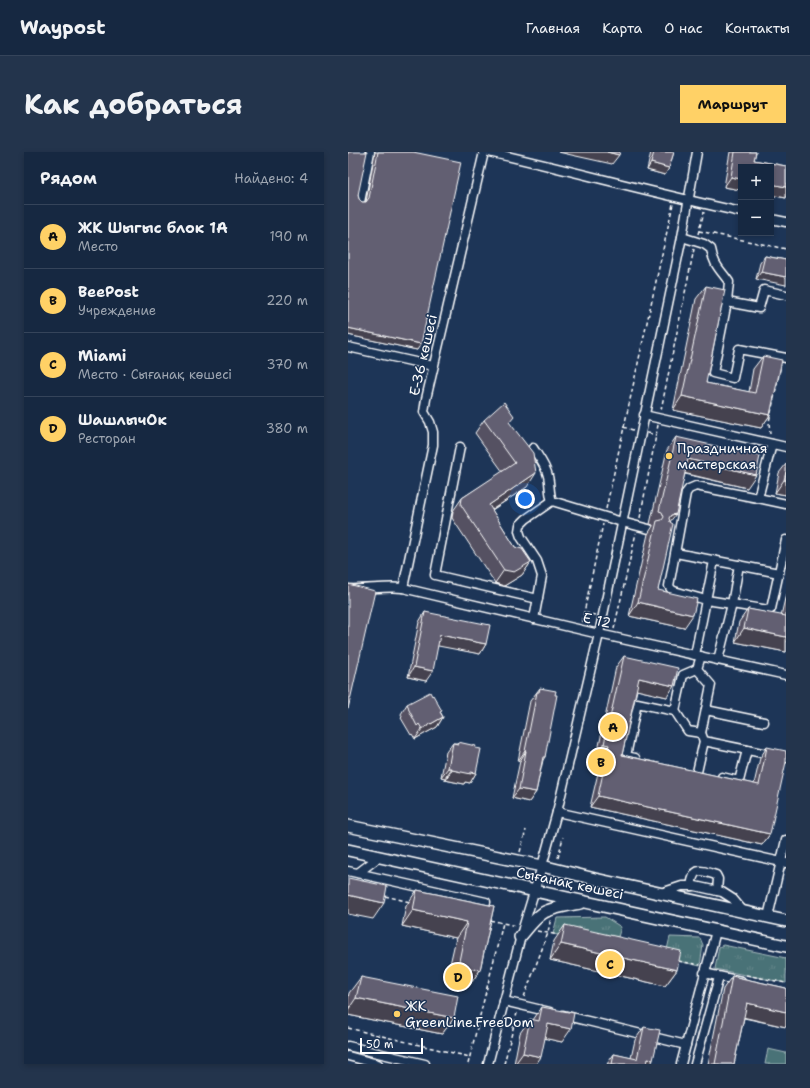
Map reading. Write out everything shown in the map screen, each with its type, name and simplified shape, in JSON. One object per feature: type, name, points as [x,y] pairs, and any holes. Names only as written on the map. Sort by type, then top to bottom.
[{"type":"main road","name":"Сығанақ көшесі","points":[[348,826],[542,866],[786,921]]},
{"type":"main road","name":"Сығанақ көшесі","points":[[348,850],[786,946]]},
{"type":"main road","points":[[524,931],[543,913],[564,906],[588,902]]},
{"type":"street","points":[[360,202],[370,152]]},
{"type":"street","name":"Е-36 көшесі","points":[[403,588],[433,445],[433,432],[430,422],[424,412],[426,399],[484,152]]},
{"type":"street","points":[[489,152],[553,166],[688,201],[738,211]]},
{"type":"street","points":[[488,1064],[534,891],[557,812],[598,634],[682,237],[697,152]]},
{"type":"street","points":[[774,220],[786,222]]},
{"type":"street","points":[[682,237],[704,244],[711,249],[717,268],[730,282],[713,373],[732,378],[739,348],[784,358]]},
{"type":"street","points":[[727,302],[759,308],[764,290],[786,296]]},
{"type":"street","points":[[348,347],[433,366]]},
{"type":"street","points":[[644,415],[786,447]]},
{"type":"street","points":[[758,498],[772,444]]},
{"type":"street","points":[[460,447],[435,575],[538,598]]},
{"type":"street","points":[[533,448],[548,474],[550,497],[552,501]]},
{"type":"street","points":[[786,504],[696,486],[692,487],[686,493],[675,535],[676,554],[669,586],[671,589],[706,600],[770,610],[784,559],[786,540]]},
{"type":"street","points":[[552,501],[649,529]]},
{"type":"street","points":[[534,619],[542,576],[537,561],[521,537],[519,531],[520,525],[526,519],[552,501]]},
{"type":"street","points":[[676,554],[779,573]]},
{"type":"street","points":[[714,561],[706,600],[697,669],[711,685],[701,733],[704,741],[700,773],[739,781],[747,750]]},
{"type":"street","points":[[718,660],[732,604],[739,565]]},
{"type":"street","name":"E 12","points":[[348,589],[369,589],[391,586],[403,588],[580,630],[786,675]]},
{"type":"street","points":[[675,711],[683,675],[697,669]]},
{"type":"street","points":[[640,760],[626,756],[636,703],[675,711],[688,731],[701,733]]},
{"type":"street","points":[[706,710],[764,722]]},
{"type":"street","points":[[704,741],[786,758]]},
{"type":"street","points":[[557,812],[784,863]]},
{"type":"street","points":[[768,918],[784,863],[786,840]]},
{"type":"street","points":[[358,873],[379,857]]},
{"type":"street","points":[[348,871],[486,902]]},
{"type":"street","points":[[691,886],[692,878],[695,873],[698,871],[703,871],[716,875],[718,879],[717,891]]},
{"type":"street","points":[[660,893],[682,886],[691,886],[722,892],[733,899],[744,912]]},
{"type":"street","points":[[681,1064],[716,931]]},
{"type":"street","points":[[705,970],[719,977],[749,983]]},
{"type":"street","points":[[695,1064],[719,977]]},
{"type":"street","points":[[504,1001],[686,1045]]},
{"type":"street","points":[[348,1046],[425,1064]]},
{"type":"street","points":[[348,1056],[378,1064]]},
{"type":"path","points":[[580,630],[674,197]]},
{"type":"path","points":[[699,231],[786,249]]},
{"type":"path","points":[[772,444],[769,422],[784,358]]},
{"type":"path","points":[[520,852],[526,830]]},
{"type":"path","points":[[558,858],[563,837]]},
{"type":"path","points":[[379,895],[410,902]]},
{"type":"path","points":[[548,916],[550,922],[548,933]]},
{"type":"path","points":[[487,920],[503,923],[524,931],[548,933],[561,936]]},
{"type":"path","points":[[468,1064],[503,923]]},
{"type":"path","points":[[672,960],[705,970]]},
{"type":"path","points":[[743,974],[786,983]]},
{"type":"path","points":[[348,1028],[470,1057]]},
{"type":"green space","points":[[605,917],[621,927],[615,947],[553,934],[557,918]]},
{"type":"green space","points":[[670,937],[700,938],[703,945],[700,966],[665,958]]},
{"type":"green space","points":[[723,945],[786,958],[786,983],[715,969],[719,947]]},
{"type":"green space","points":[[768,1049],[786,1053],[786,1064],[765,1064]]},
{"type":"building","points":[[348,152],[367,152],[358,195],[362,202],[366,202],[369,198],[378,152],[413,152],[461,162],[421,344],[348,328]]},
{"type":"building","points":[[607,152],[620,152],[619,155]]},
{"type":"building","points":[[654,152],[674,152],[669,168],[651,163]]},
{"type":"building","points":[[735,152],[756,152],[754,160],[786,166],[786,187],[774,185],[774,164],[738,164],[738,178],[731,177]]},
{"type":"building","points":[[765,256],[786,260],[786,277],[761,272]]},
{"type":"building","points":[[706,286],[725,290],[706,383],[755,393],[763,356],[782,360],[770,415],[682,396]]},
{"type":"building","points":[[504,402],[514,416],[509,422],[533,453],[536,473],[489,505],[515,547],[522,549],[531,562],[514,572],[504,570],[461,505],[462,498],[515,463],[484,420]]},
{"type":"building","points":[[676,437],[760,456],[756,475],[688,459],[676,514],[671,515],[669,518],[670,522],[673,524],[658,590],[697,599],[693,615],[638,602],[657,521],[662,520],[664,517],[662,512],[659,511]]},
{"type":"building","points":[[348,584],[375,591],[348,709]]},
{"type":"building","points":[[748,609],[786,616],[786,637],[744,628]]},
{"type":"building","points":[[425,612],[490,625],[486,644],[440,635],[433,671],[414,667]]},
{"type":"building","points":[[624,656],[678,668],[674,686],[639,678],[622,755],[759,785],[767,747],[786,751],[786,762],[770,834],[598,796],[609,745],[604,744]]},
{"type":"building","points":[[540,688],[556,691],[555,695],[557,695],[545,757],[543,757],[536,792],[519,789],[537,692],[539,692]]},
{"type":"building","points":[[430,692],[442,711],[440,712],[443,717],[422,729],[419,724],[417,726],[407,704]]},
{"type":"building","points":[[458,742],[476,746],[475,748],[481,749],[476,773],[471,772],[471,774],[448,768],[453,743],[458,744]]},
{"type":"building","points":[[348,878],[387,886],[384,903],[348,895]]},
{"type":"building","points":[[417,890],[494,906],[480,970],[458,966],[467,922],[413,910]]},
{"type":"building","points":[[565,925],[681,951],[677,970],[561,944]]},
{"type":"building","points":[[732,976],[786,988],[786,1012],[747,1003],[734,1064],[715,1064]]},
{"type":"building","points":[[361,977],[458,996],[454,1018],[356,998]]},
{"type":"building","points":[[542,1007],[574,1013],[571,1029],[548,1024],[541,1057],[523,1053],[530,1019],[539,1021]]},
{"type":"building","points":[[644,1027],[660,1030],[653,1060],[648,1059],[647,1064],[612,1064],[614,1054],[637,1059]]},
{"type":"place","name":"Праздничная мастерская","points":[[669,456]]},
{"type":"place","name":"ЖК Шыгыс блок 1А","points":[[613,727]]},
{"type":"place","name":"BeePost","points":[[601,762]]},
{"type":"place","name":"Miami","points":[[610,964]]},
{"type":"place","name":"ШашлычОк","points":[[458,977]]},
{"type":"place","name":"ЖК GreenLine.FreeDom","points":[[397,1014]]}]
